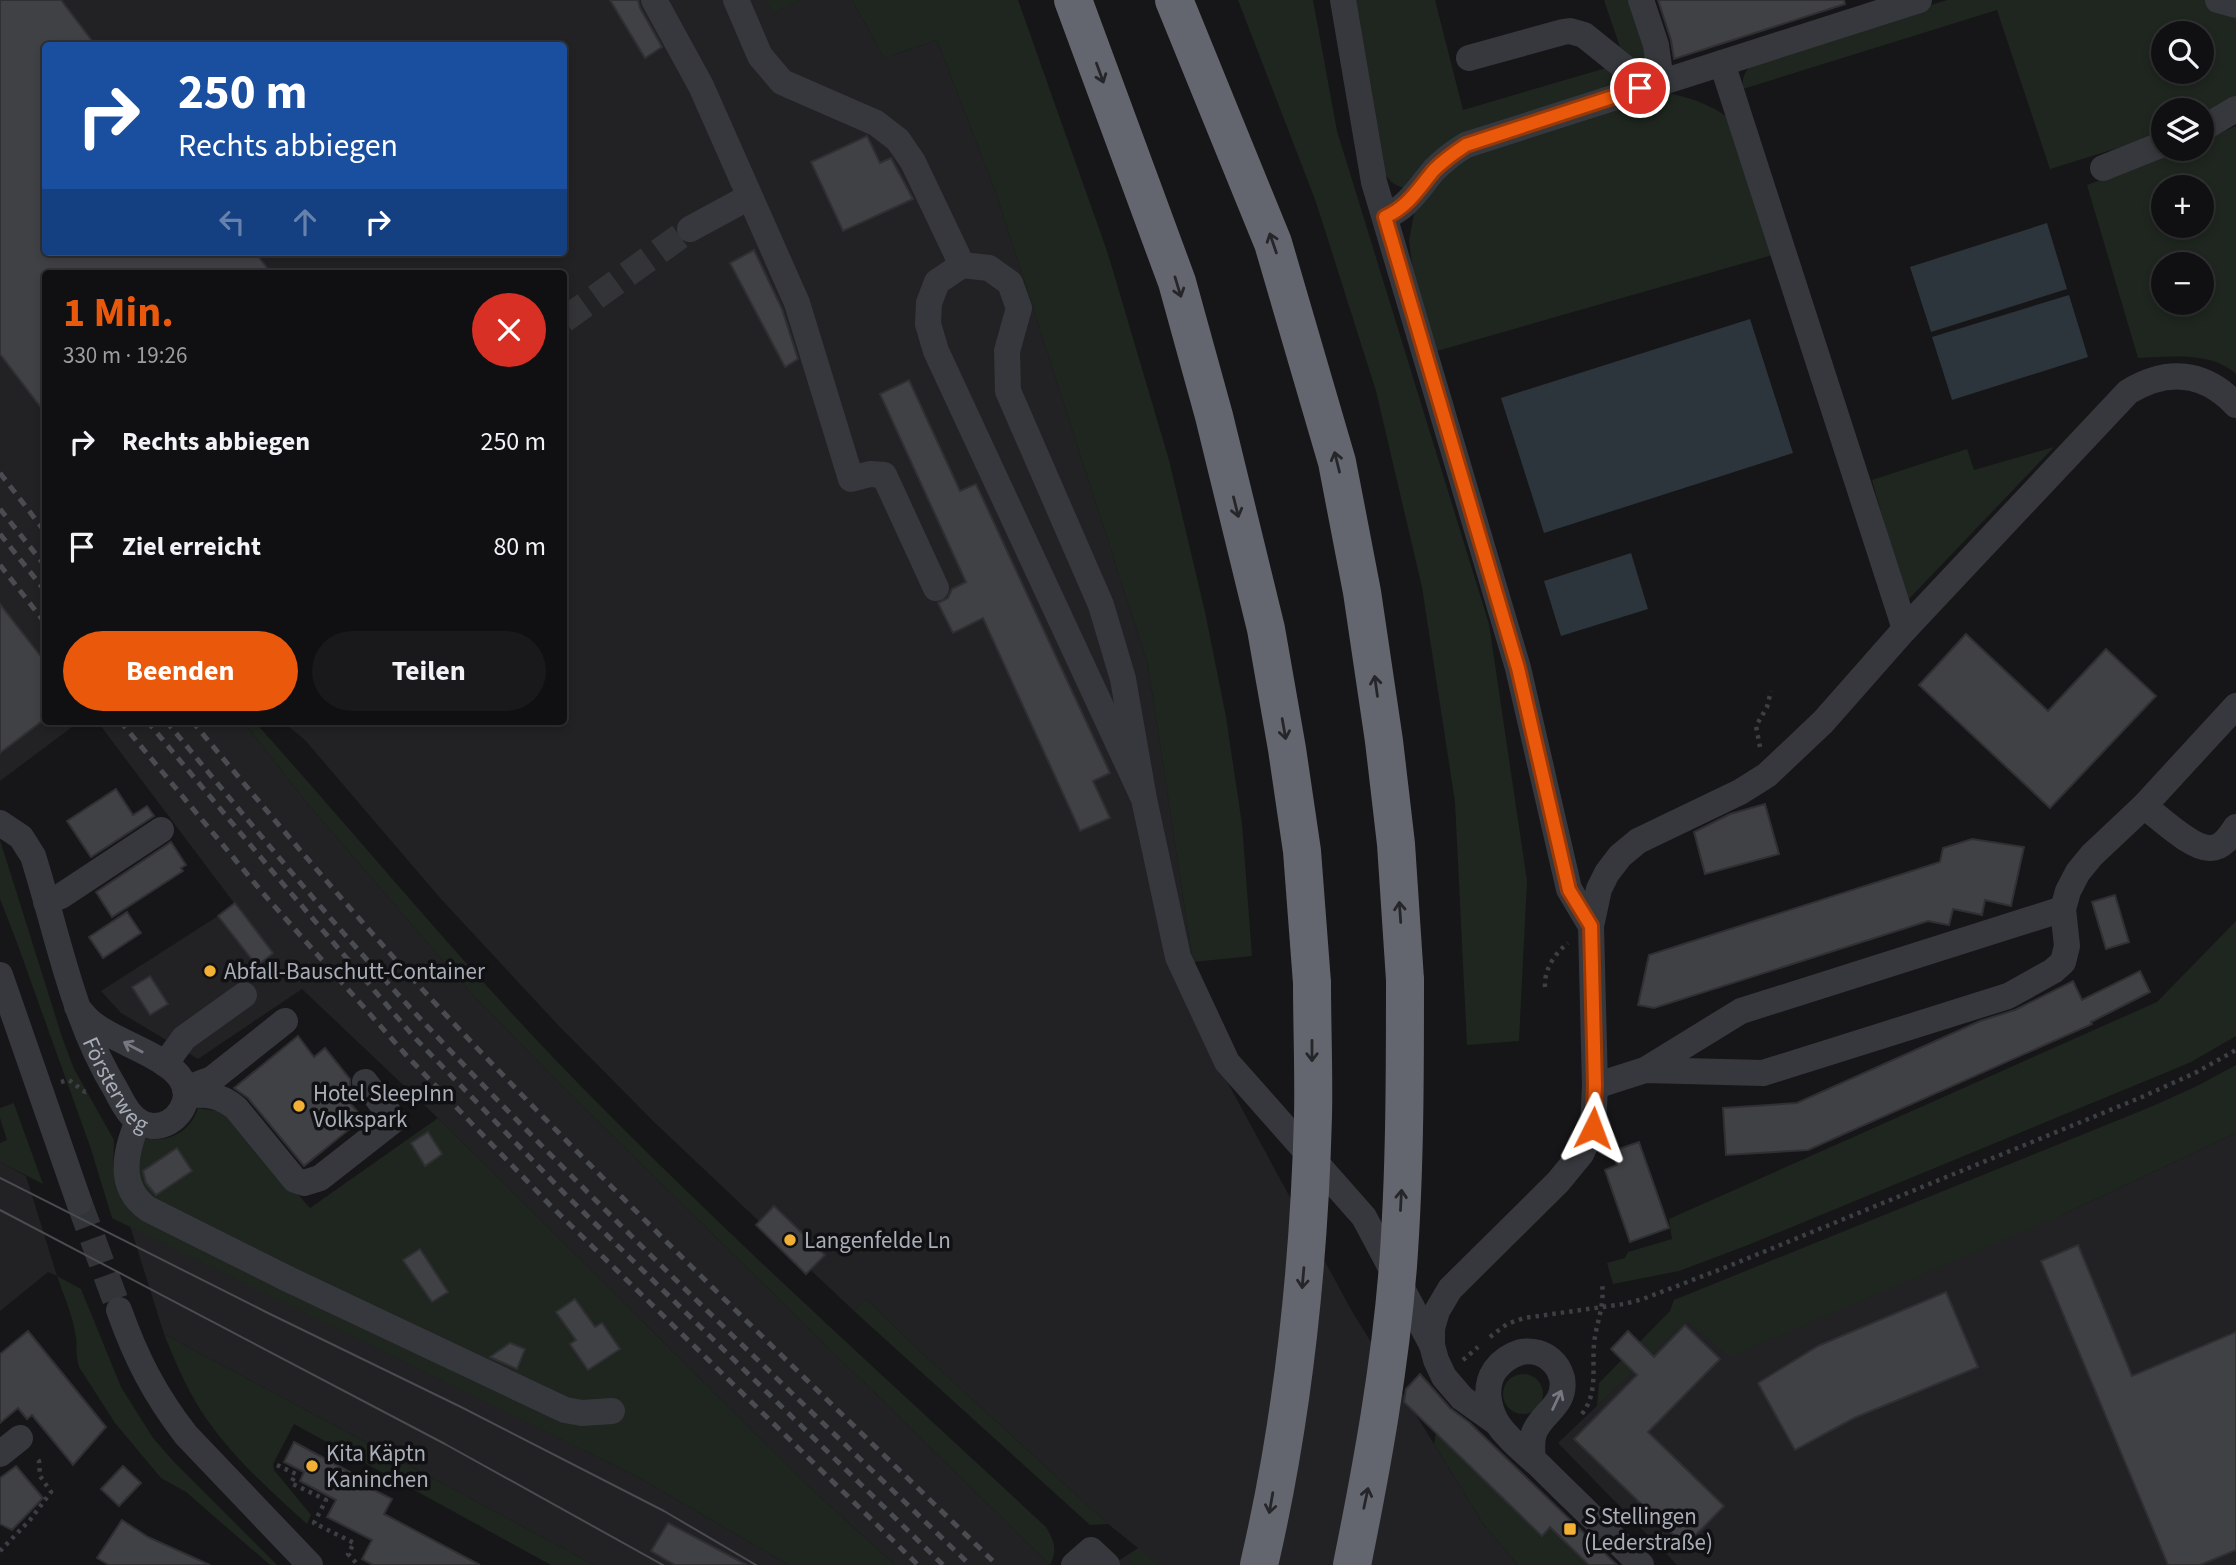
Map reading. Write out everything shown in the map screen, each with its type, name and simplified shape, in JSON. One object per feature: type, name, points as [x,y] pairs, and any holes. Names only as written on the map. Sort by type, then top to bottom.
[{"type":"highway","points":[[1073,0],[1177,282],[1214,416],[1266,629],[1302,851],[1312,983],[1313,1116],[1304,1276],[1294,1368],[1259,1565]]},
{"type":"highway","points":[[1174,0],[1273,243],[1337,462],[1363,592],[1396,844],[1405,980],[1405,1114],[1398,1267],[1376,1447],[1352,1565]]},
{"type":"street","points":[[654,0],[701,86],[797,303],[851,479],[870,474],[884,475],[936,588]]},
{"type":"street","points":[[736,0],[760,57],[782,82],[876,123],[898,140],[913,162],[962,265]]},
{"type":"street","points":[[1343,0],[1367,149],[1385,217],[1518,668],[1569,890],[1591,926]]},
{"type":"street","points":[[1642,0],[1656,45],[1651,85]]},
{"type":"street","points":[[1385,217],[1402,208],[1451,154],[1466,145],[1919,0]]},
{"type":"street","points":[[2218,0],[2236,5]]},
{"type":"street","points":[[1469,58],[1563,32],[1578,32],[1651,85]]},
{"type":"street","points":[[1722,63],[1905,629]]},
{"type":"street","points":[[2214,121],[2236,109]]},
{"type":"street","points":[[2103,168],[2151,149]]},
{"type":"street","points":[[690,229],[749,197]]},
{"type":"street","points":[[1143,799],[936,351],[928,324],[929,303],[936,282],[962,265],[989,268],[1010,283],[1019,307],[1007,351],[1008,391],[1101,605],[1122,679],[1143,799],[1178,957],[1227,1062],[1364,1217],[1432,1345],[1444,1377],[1462,1398],[1497,1423],[1641,1565]]},
{"type":"street","points":[[1432,1345],[1432,1328],[1437,1311],[1450,1289],[1558,1182],[1581,1154],[1593,1128],[1595,1086],[1591,926],[1599,889],[1620,856],[1638,841],[1740,792],[1767,775],[1823,722],[1905,629],[2128,392],[2142,383],[2158,378],[2194,377],[2212,384],[2236,405]]},
{"type":"street","points":[[1646,1070],[1763,1073],[2008,996],[2053,971],[2063,962],[2067,946],[2063,909],[2068,891],[2078,872],[2092,855],[2144,806],[2236,706]]},
{"type":"street","points":[[2144,806],[2196,845],[2211,849],[2225,842],[2236,827]]},
{"type":"street","name":"Försterweg","points":[[0,824],[14,831],[33,856],[78,1007],[90,1042],[130,1114],[138,1121],[155,1126],[168,1123],[180,1114],[186,1093],[178,1075],[165,1064],[95,1026],[78,1007]]},
{"type":"street","points":[[46,902],[61,896],[161,830]]},
{"type":"street","points":[[1595,1086],[1646,1070],[1741,1011],[2063,909]]},
{"type":"street","points":[[0,975],[79,1202]]},
{"type":"street","points":[[165,1064],[184,1038],[244,995]]},
{"type":"street","points":[[186,1093],[212,1079],[285,1021]]},
{"type":"street","points":[[186,1093],[215,1096],[227,1101],[236,1108],[295,1180],[304,1183],[320,1178],[394,1120],[365,1082]]},
{"type":"street","points":[[138,1121],[125,1169],[138,1202],[148,1209],[288,1279],[565,1410],[593,1413],[612,1411]]},
{"type":"street","points":[[119,1310],[148,1381],[169,1413],[186,1435],[310,1565]]},
{"type":"street","points":[[1497,1423],[1488,1398],[1494,1371],[1503,1361],[1520,1353],[1540,1353],[1549,1358],[1560,1371],[1562,1392],[1559,1401],[1534,1433],[1531,1446],[1533,1460]]},
{"type":"path","points":[[1771,691],[1767,706],[1756,726],[1760,748],[1776,766]]},
{"type":"path","points":[[1545,987],[1545,976],[1558,950],[1591,926]]},
{"type":"path","points":[[1444,1377],[1507,1324],[1543,1314],[1624,1304],[1643,1299],[2142,1097],[2195,1073],[2236,1050]]},
{"type":"path","points":[[39,1087],[69,1080],[85,1092],[109,1079]]},
{"type":"path","points":[[0,1551],[30,1520],[51,1492],[40,1476],[39,1461],[10,1446]]},
{"type":"path","points":[[276,1465],[296,1474],[291,1483],[326,1500],[314,1523],[354,1543],[348,1554],[358,1565]]},
{"type":"shaded area","points":[[0,0],[766,0],[773,12],[801,0],[852,0],[884,58],[937,40],[996,193],[1148,665],[1193,962],[1211,1052],[1353,1313],[1484,1525],[1518,1565],[1112,1565],[1138,1548],[1108,1524],[866,1299],[854,1311],[654,1122],[558,1025],[441,899],[305,740],[287,725],[567,725],[567,270],[42,270],[42,725],[75,725],[0,781]]},
{"type":"shaded area","points":[[766,0],[801,0],[773,13]]},
{"type":"shaded area","points":[[852,0],[1018,0],[1108,254],[1169,460],[1205,612],[1226,717],[1242,824],[1252,956],[1193,962],[1148,665],[996,193],[937,40],[884,58]]},
{"type":"shaded area","points":[[1238,0],[1313,0],[1337,131],[1489,624],[1527,881],[1519,1041],[1467,1045],[1455,802],[1422,587],[1376,391],[1316,202]]},
{"type":"shaded area","points":[[1351,0],[1435,0],[1463,110],[1606,68],[1622,80],[1625,87],[1499,127],[1406,188],[1400,187],[1388,178],[1377,160]]},
{"type":"shaded area","points":[[1604,0],[1634,0],[1647,65],[1644,69],[1620,47]]},
{"type":"shaded area","points":[[1947,0],[2236,0],[2236,101],[2214,113],[2214,98],[2151,98],[2151,138],[2050,169],[1997,10],[1743,89],[1743,78],[1753,64],[1762,58]]},
{"type":"shaded area","points":[[1663,93],[1698,102],[1730,119],[1776,254],[1437,351],[1413,271],[1409,241],[1414,213],[1424,196],[1469,153]]},
{"type":"shaded area","points":[[2236,126],[2236,374],[2215,362],[2203,359],[2138,358],[2087,185],[2151,161],[2214,161],[2214,136]]},
{"type":"shaded area","points":[[2047,223],[2067,289],[1931,332],[1910,267]]},
{"type":"shaded area","points":[[2069,295],[2088,357],[1952,400],[1932,337]]},
{"type":"shaded area","points":[[1750,319],[1793,453],[1544,533],[1501,398]]},
{"type":"shaded area","points":[[2054,447],[1906,602],[1872,480],[1967,449],[1974,470]]},
{"type":"shaded area","points":[[1631,553],[1648,609],[1561,636],[1544,581]]},
{"type":"shaded area","points":[[100,725],[246,725],[307,803],[470,992],[565,1089],[1050,1565],[895,1565],[807,1485],[438,1118],[302,989],[198,1059],[121,1013],[101,991],[234,903]]},
{"type":"shaded area","points":[[246,725],[258,725],[490,990],[629,1135],[806,1305],[1046,1527],[1054,1546],[1050,1565],[565,1089],[470,992],[307,803]]},
{"type":"shaded area","points":[[0,840],[74,1069],[114,1140],[113,1168],[133,1170],[145,1138],[162,1139],[177,1134],[190,1124],[198,1108],[217,1111],[222,1109],[310,1208],[438,1118],[807,1485],[895,1565],[789,1565],[638,1477],[112,1218],[91,1149],[0,899]]},
{"type":"shaded area","points":[[2236,921],[2236,1036],[2191,1062],[1748,1245],[1679,1271],[1613,1284],[1607,1263],[1625,1258],[1628,1252],[1672,1239],[1669,1219],[2157,1002]]},
{"type":"shaded area","points":[[2236,1065],[2236,1133],[2064,1214],[1730,1357],[1687,1321],[1597,1406],[1599,1383],[1670,1311],[1674,1300],[2153,1106]]},
{"type":"shaded area","points":[[14,1103],[43,1184],[0,1162],[0,1143],[7,1140],[0,1118],[0,1108]]},
{"type":"shaded area","points":[[2236,1133],[2236,1565],[1677,1565],[1558,1443],[1687,1320],[2064,1214]]},
{"type":"shaded area","points":[[0,1162],[26,1176],[57,1276],[48,1272],[0,1311]]},
{"type":"shaded area","points":[[130,1226],[638,1477],[789,1565],[594,1565],[164,1334]]},
{"type":"shaded area","points":[[57,1276],[81,1289],[121,1387],[153,1438],[277,1565],[270,1565],[186,1492],[161,1478],[115,1423],[79,1367],[74,1325]]},
{"type":"shaded area","points":[[866,1299],[1108,1524],[1090,1525],[854,1311]]},
{"type":"shaded area","points":[[164,1334],[594,1565],[551,1565],[294,1424],[273,1464],[274,1470],[311,1515],[307,1524],[231,1450],[205,1417]]},
{"type":"shaded area","points":[[1523,1374],[1537,1380],[1543,1394],[1537,1408],[1523,1414],[1509,1408],[1503,1394],[1509,1380]]},
{"type":"shaded area","points":[[1436,1433],[1550,1527],[1589,1565],[1518,1565],[1484,1525],[1434,1444]]},
{"type":"shaded area","points":[[1138,1548],[1159,1565],[1133,1565],[1129,1560],[1130,1554]]},
{"type":"building","points":[[0,0],[61,0],[93,42],[42,42],[42,256],[258,256],[269,270],[42,270],[42,409],[0,354]]},
{"type":"building","points":[[610,0],[638,0],[662,47],[645,58]]},
{"type":"building","points":[[1658,0],[1844,0],[1845,4],[1674,59]]},
{"type":"building","points":[[867,136],[880,163],[891,158],[913,199],[843,231],[811,162]]},
{"type":"building","points":[[754,250],[782,309],[798,359],[785,367],[730,263]]},
{"type":"building","points":[[909,380],[960,491],[976,484],[1110,773],[1093,781],[1110,818],[1080,831],[983,618],[953,633],[938,603],[948,598],[952,589],[966,582],[880,394]]},
{"type":"building","points":[[0,604],[42,658],[42,721],[0,753]]},
{"type":"building","points":[[1966,634],[2048,711],[2106,649],[2156,696],[2050,808],[1919,685]]},
{"type":"building","points":[[116,789],[133,815],[147,806],[154,816],[91,857],[67,821]]},
{"type":"building","points":[[1765,804],[1779,854],[1705,874],[1694,832],[1730,814]]},
{"type":"building","points":[[1972,839],[2024,847],[2011,906],[1985,900],[1982,915],[1953,909],[1949,925],[1928,921],[1654,1008],[1638,1005],[1649,955],[1940,862],[1943,848]]},
{"type":"building","points":[[171,842],[186,865],[181,868],[183,871],[112,917],[96,892]]},
{"type":"building","points":[[2115,895],[2129,942],[2106,949],[2092,902]]},
{"type":"building","points":[[235,903],[273,953],[257,966],[218,916]]},
{"type":"building","points":[[127,912],[141,933],[103,958],[89,937]]},
{"type":"building","points":[[2140,971],[2150,992],[2091,1022],[2092,1024],[1808,1150],[1726,1155],[1723,1108],[1797,1103],[1980,1021],[2015,1010],[2073,981],[2082,1000]]},
{"type":"building","points":[[150,976],[168,1004],[150,1015],[132,987]]},
{"type":"building","name":"Hotel SleepInn Volkspark","points":[[298,1036],[314,1057],[325,1048],[350,1079],[350,1087],[342,1094],[363,1118],[304,1166],[248,1098],[234,1088]]},
{"type":"building","points":[[428,1132],[442,1154],[425,1166],[411,1143]]},
{"type":"building","points":[[1639,1142],[1669,1228],[1630,1242],[1605,1170],[1617,1165],[1613,1151]]},
{"type":"building","points":[[177,1148],[192,1171],[156,1195],[146,1183],[143,1171]]},
{"type":"building","name":"Langenfelde Ln","points":[[774,1206],[825,1255],[806,1274],[756,1225]]},
{"type":"building","points":[[2078,1245],[2132,1376],[2236,1332],[2236,1550],[2200,1565],[2168,1565],[2041,1261]]},
{"type":"building","points":[[420,1249],[448,1292],[432,1302],[403,1260]]},
{"type":"building","points":[[1946,1292],[1978,1367],[1854,1418],[1795,1450],[1758,1383],[1818,1346]]},
{"type":"building","points":[[575,1299],[595,1327],[602,1323],[620,1349],[588,1370],[570,1344],[576,1340],[556,1312]]},
{"type":"building","points":[[1685,1325],[1720,1359],[1648,1432],[1724,1506],[1685,1546],[1574,1439],[1637,1375],[1611,1349],[1628,1331],[1654,1357]]},
{"type":"building","points":[[28,1331],[106,1427],[73,1465],[32,1415],[27,1419],[18,1408],[0,1423],[0,1354]]},
{"type":"building","points":[[510,1343],[525,1349],[517,1369],[490,1357]]},
{"type":"building","points":[[1420,1374],[1450,1408],[1470,1423],[1617,1565],[1589,1565],[1550,1527],[1542,1536],[1404,1402],[1406,1389]]},
{"type":"building","points":[[294,1442],[376,1486],[374,1490],[392,1499],[384,1514],[480,1565],[373,1565],[362,1559],[372,1540],[327,1517],[336,1500],[300,1481],[304,1472],[284,1462]]},
{"type":"building","points":[[16,1466],[43,1498],[12,1530],[0,1524],[0,1478]]},
{"type":"building","points":[[123,1466],[141,1483],[119,1506],[101,1489]]},
{"type":"building","points":[[122,1520],[148,1537],[210,1565],[109,1565],[97,1558]]},
{"type":"building","points":[[668,1523],[747,1565],[675,1565],[651,1551]]},
{"type":"tunnel","points":[[567,318],[690,229]]},
{"type":"tunnel","points":[[79,1202],[119,1310]]},
{"type":"tram line","points":[[0,1178],[461,1407],[664,1511],[756,1565]]},
{"type":"tram line","points":[[0,1210],[445,1444],[663,1565]]},
{"type":"railway","points":[[0,473],[42,528]]},
{"type":"railway","points":[[0,509],[42,562]]},
{"type":"railway","points":[[0,534],[42,587]]},
{"type":"railway","points":[[0,565],[42,619]]},
{"type":"railway","points":[[123,725],[262,892],[406,1055],[551,1206],[918,1565]]},
{"type":"railway","points":[[150,725],[415,1038],[565,1194],[943,1565]]},
{"type":"railway","points":[[169,725],[295,877],[429,1028],[561,1166],[970,1565]]},
{"type":"railway","points":[[195,725],[380,942],[512,1085],[718,1293],[997,1565]]},
{"type":"place","name":"Abfall-Bauschutt-Container","points":[[210,971]]},
{"type":"place","name":"Hotel SleepInn Volkspark","points":[[299,1106]]},
{"type":"place","name":"Langenfelde Ln","points":[[790,1240]]},
{"type":"place","name":"Kita Käptn Kaninchen","points":[[312,1466]]},
{"type":"place","name":"S Stellingen (Lederstraße)","points":[[1570,1529]]},
{"type":"route","points":[[1593,1128],[1595,1086],[1591,926],[1569,890],[1518,668],[1385,217],[1402,208],[1451,154],[1466,145],[1640,88]]}]
